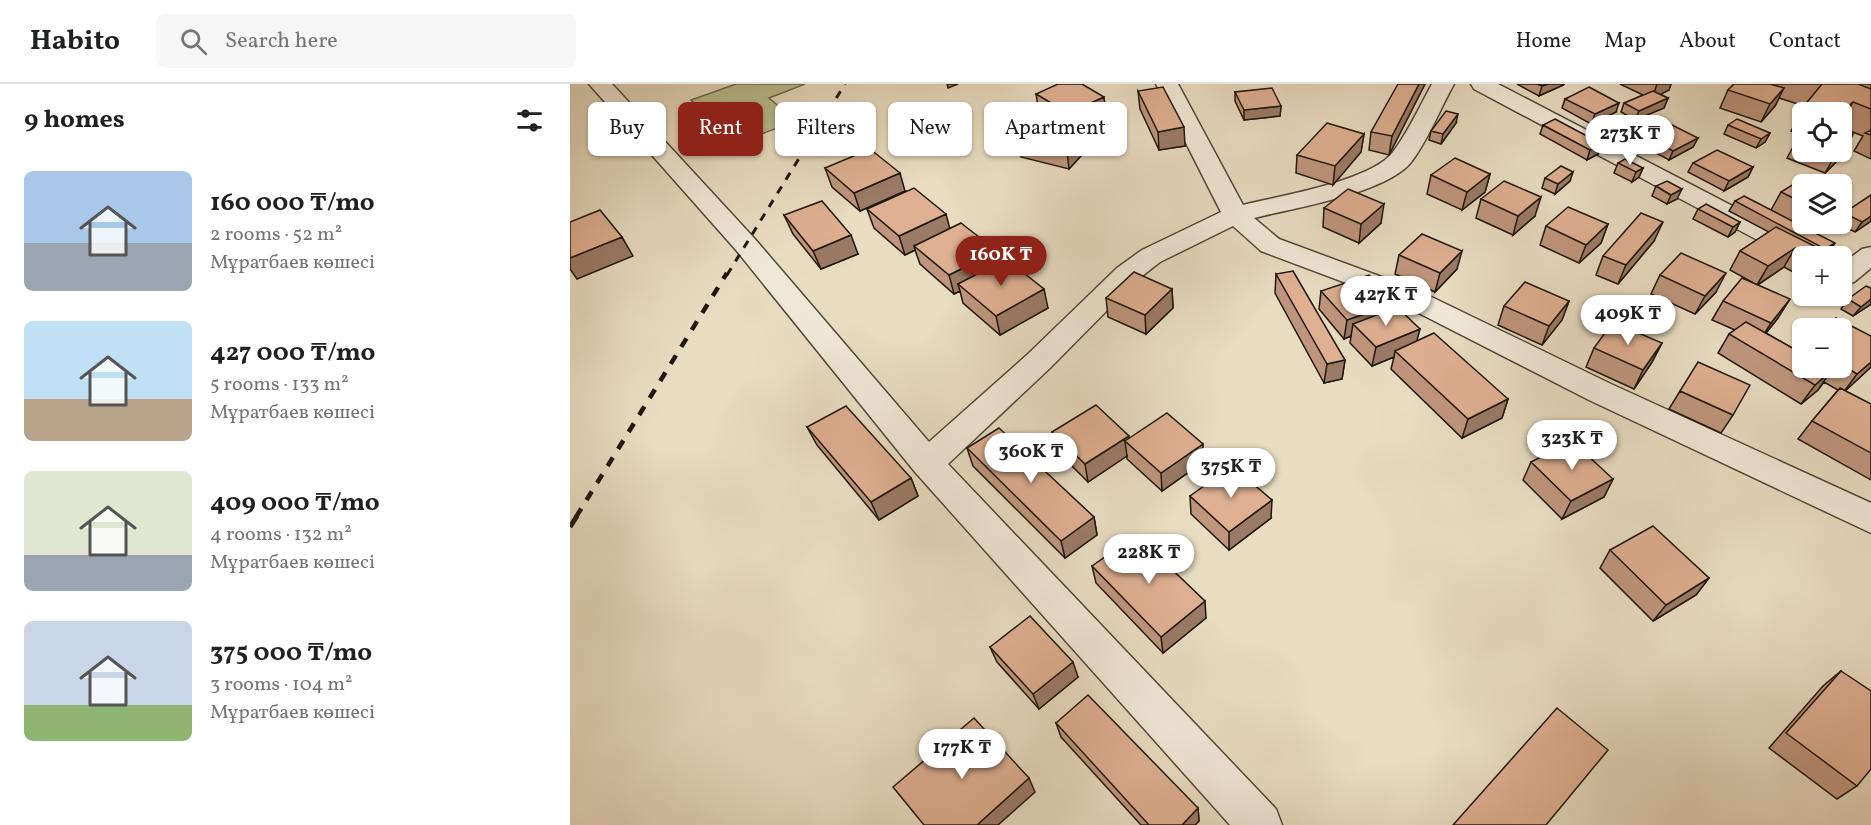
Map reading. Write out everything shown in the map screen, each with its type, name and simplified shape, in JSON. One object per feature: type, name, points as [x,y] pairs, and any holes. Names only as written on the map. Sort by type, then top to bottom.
[{"type":"street","points":[[600,84],[745,244],[927,463],[1260,825]]},
{"type":"street","points":[[1167,84],[1235,215],[1270,245],[1407,296],[1600,392],[1871,519]]},
{"type":"street","points":[[927,463],[1039,361],[1127,274],[1151,256],[1235,215],[1360,183],[1384,173],[1402,158],[1443,84]]},
{"type":"street","points":[[1482,84],[1792,248]]},
{"type":"street","points":[[1852,269],[1871,255]]},
{"type":"street","points":[[1852,280],[1871,290]]},
{"type":"green space","points":[[736,84],[805,84],[769,98],[775,103],[775,129],[763,133],[763,102],[693,102],[691,100]]},
{"type":"building","points":[[1058,84],[1082,84],[1104,97],[1093,102],[1049,102],[1036,94]]},
{"type":"building","points":[[1398,84],[1419,84],[1392,136],[1371,132]]},
{"type":"building","points":[[1734,84],[1770,84],[1784,88],[1770,104],[1728,90]]},
{"type":"building","points":[[1822,84],[1858,84],[1871,89],[1871,109],[1853,102],[1807,102]]},
{"type":"building","points":[[1163,87],[1184,127],[1158,132],[1138,91]]},
{"type":"building","points":[[1589,87],[1619,103],[1595,114],[1565,99]]},
{"type":"building","points":[[1272,88],[1281,106],[1244,110],[1235,92]]},
{"type":"building","points":[[1653,91],[1668,98],[1639,111],[1624,103]]},
{"type":"building","points":[[1446,111],[1458,114],[1443,134],[1431,131]]},
{"type":"building","points":[[1555,119],[1602,144],[1590,150],[1543,125]]},
{"type":"building","points":[[1737,119],[1770,133],[1761,139],[1728,125]]},
{"type":"building","points":[[1664,121],[1698,138],[1673,151],[1640,134]]},
{"type":"building","points":[[1327,123],[1364,134],[1335,166],[1297,155]]},
{"type":"building","points":[[1717,150],[1753,167],[1729,181],[1693,163]]},
{"type":"building","points":[[876,154],[900,173],[854,193],[825,168],[853,156],[876,156]]},
{"type":"building","points":[[1455,158],[1490,174],[1467,192],[1431,175]]},
{"type":"building","points":[[1625,159],[1643,168],[1636,172],[1618,163]]},
{"type":"building","points":[[1561,166],[1573,172],[1558,184],[1545,178]]},
{"type":"building","points":[[1504,181],[1541,197],[1518,216],[1481,199]]},
{"type":"building","points":[[1667,181],[1682,189],[1671,195],[1656,186]]},
{"type":"building","points":[[1792,185],[1792,198],[1781,192]]},
{"type":"building","points":[[914,188],[946,214],[899,236],[867,209]]},
{"type":"building","points":[[1348,189],[1384,204],[1361,224],[1324,208]]},
{"type":"building","points":[[1871,195],[1871,216],[1862,222],[1852,217],[1852,208]]},
{"type":"building","points":[[1744,196],[1792,221],[1792,231],[1735,201]]},
{"type":"building","points":[[822,201],[851,235],[813,251],[784,215]]},
{"type":"building","points":[[1706,204],[1740,222],[1733,227],[1698,209]]},
{"type":"building","points":[[1568,207],[1608,224],[1586,245],[1546,226]]},
{"type":"building","points":[[600,210],[622,237],[570,258],[570,222]]},
{"type":"building","points":[[1641,213],[1663,222],[1626,265],[1603,256]]},
{"type":"building","points":[[961,223],[997,251],[949,275],[914,246]]},
{"type":"building","points":[[1776,227],[1814,246],[1792,246],[1792,250],[1768,266],[1740,251]]},
{"type":"building","points":[[1422,234],[1462,251],[1440,273],[1399,255]]},
{"type":"building","points":[[1797,234],[1818,234],[1835,243],[1830,246],[1819,246]]},
{"type":"building","points":[[1681,253],[1726,273],[1705,296],[1660,275]]},
{"type":"building","points":[[1006,259],[1044,289],[996,316],[958,284]]},
{"type":"building","points":[[1293,271],[1345,360],[1327,364],[1276,274]]},
{"type":"building","points":[[1134,272],[1172,289],[1145,315],[1106,298]]},
{"type":"building","points":[[1369,275],[1396,303],[1347,320],[1321,291]]},
{"type":"building","points":[[1742,278],[1790,299],[1771,323],[1723,301]]},
{"type":"building","points":[[1525,282],[1569,301],[1549,326],[1504,306]]},
{"type":"building","points":[[1866,286],[1871,288],[1871,299],[1861,307],[1852,301],[1852,296]]},
{"type":"building","points":[[1397,307],[1420,329],[1376,347],[1353,324]]},
{"type":"building","points":[[1613,322],[1662,343],[1643,370],[1594,348]]},
{"type":"building","points":[[1746,322],[1792,348],[1792,371],[1729,334]]},
{"type":"building","points":[[1852,326],[1871,336],[1871,362],[1857,374],[1852,371]]},
{"type":"building","points":[[1434,333],[1508,399],[1468,419],[1395,351]]},
{"type":"building","points":[[1698,362],[1750,385],[1733,415],[1680,391]]},
{"type":"building","points":[[1803,378],[1823,378],[1815,385]]},
{"type":"building","points":[[1840,388],[1871,404],[1871,453],[1812,421]]},
{"type":"building","points":[[1096,405],[1129,436],[1085,464],[1052,432]]},
{"type":"building","points":[[846,406],[911,478],[871,502],[807,427]]},
{"type":"building","points":[[1167,413],[1203,444],[1161,473],[1125,441]]},
{"type":"building","points":[[999,428],[1094,517],[1061,541],[967,448]]},
{"type":"building","points":[[1572,441],[1613,479],[1571,501],[1531,462]]},
{"type":"building","points":[[1232,466],[1272,500],[1229,532],[1190,496]]},
{"type":"building","points":[[1653,526],[1709,578],[1666,605],[1610,550]]},
{"type":"building","points":[[1136,535],[1205,601],[1161,637],[1092,566]]},
{"type":"building","points":[[1030,616],[1073,662],[1033,694],[990,647]]},
{"type":"building","points":[[1841,671],[1871,691],[1871,769],[1857,786],[1786,733]]},
{"type":"building","points":[[1088,695],[1198,808],[1182,825],[1149,825],[1056,723]]},
{"type":"building","points":[[1557,708],[1608,750],[1546,825],[1453,825]]},
{"type":"building","points":[[974,718],[1029,778],[977,825],[924,825],[893,787]]},
{"type":"railway","points":[[727,275],[845,84]]},
{"type":"railway","points":[[576,517],[727,273]]},
{"type":"railway","points":[[570,527],[577,516]]}]
